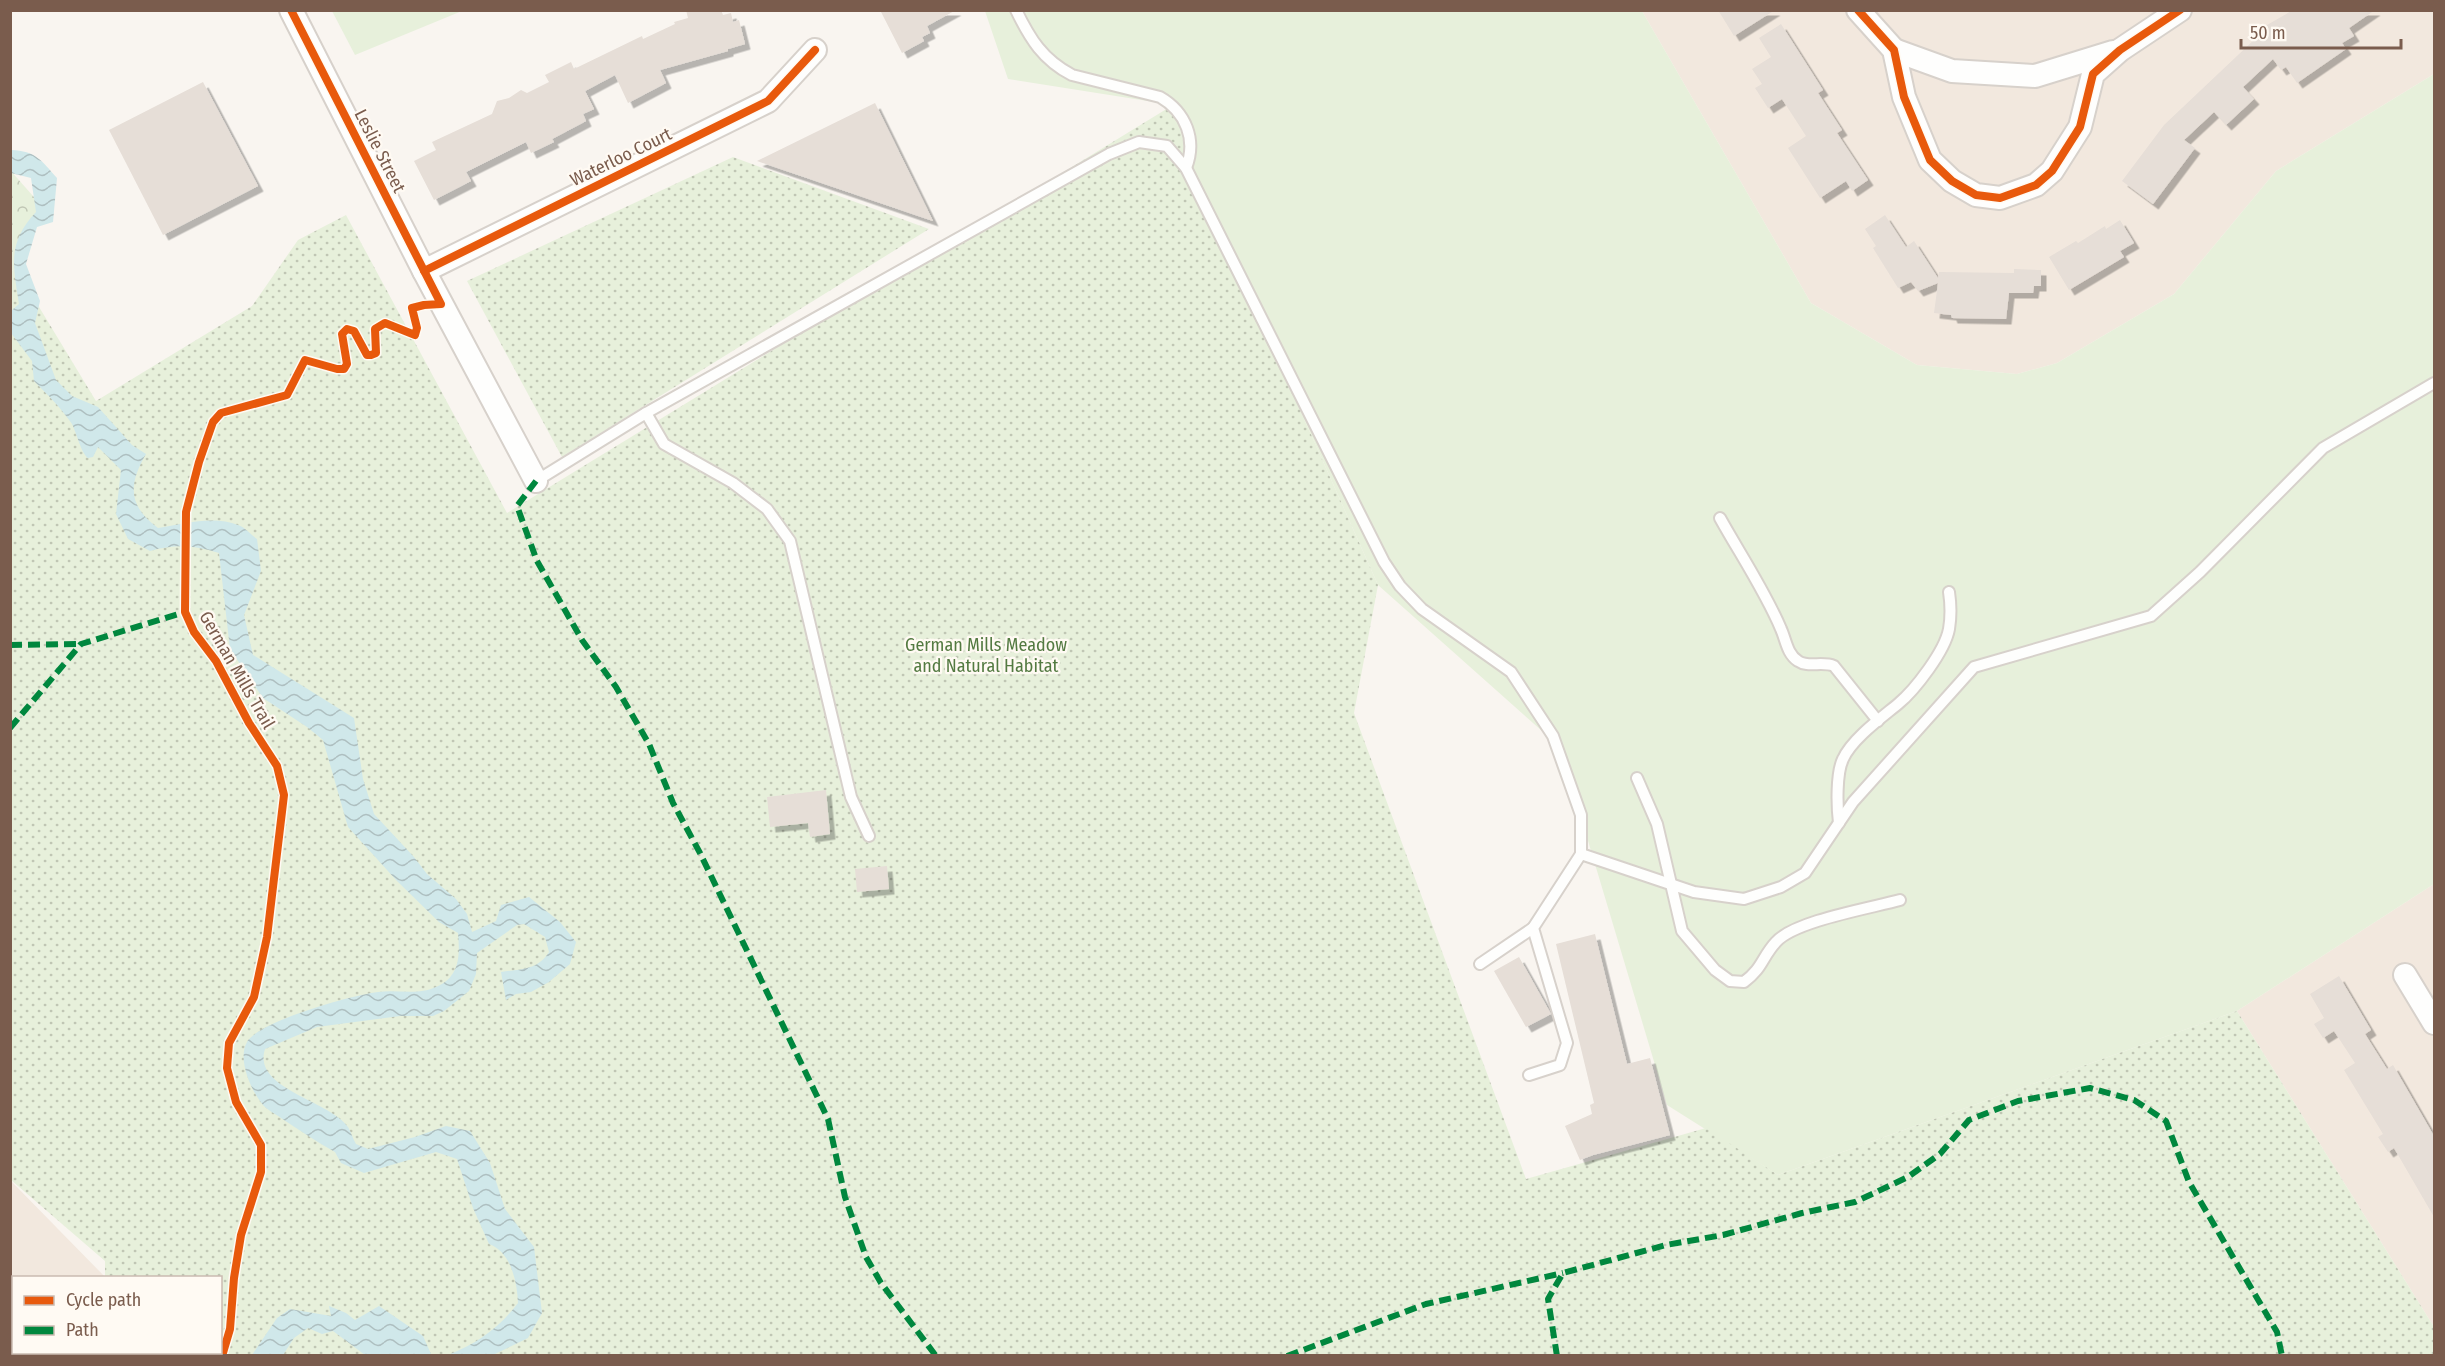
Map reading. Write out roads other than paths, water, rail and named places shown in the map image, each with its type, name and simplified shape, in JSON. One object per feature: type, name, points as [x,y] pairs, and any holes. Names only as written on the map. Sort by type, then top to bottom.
[{"type":"street","name":"Leslie Street","points":[[291,10],[424,271],[536,481]]},
{"type":"street","points":[[1858,10],[1894,50],[1952,71],[2035,76],[2120,50]]},
{"type":"street","points":[[1894,50],[1904,98],[1930,160],[1952,181],[1976,195],[2000,198],[2036,185],[2052,171],[2080,127],[2093,74],[2120,50],[2180,10]]},
{"type":"street","name":"Waterloo Court","points":[[424,271],[768,101],[815,50]]},
{"type":"street","points":[[2405,975],[2434,1023]]},
{"type":"lane","points":[[1016,10],[1038,50],[1059,68],[1072,75],[1160,97],[1173,105],[1186,123],[1189,133],[1190,156],[1186,168]]},
{"type":"lane","points":[[536,481],[646,413],[1109,154],[1139,142],[1167,146],[1186,168],[1384,562],[1400,586],[1422,609],[1511,672],[1553,736],[1581,815],[1581,854],[1533,928],[1480,963]]},
{"type":"lane","points":[[1581,854],[1694,892],[1744,899],[1781,887],[1805,873],[1853,802],[1974,667],[2151,616],[2200,572],[2323,448],[2434,383]]},
{"type":"lane","points":[[646,413],[664,444],[733,483],[767,509],[790,541],[851,797],[869,836]]},
{"type":"lane","points":[[1720,518],[1781,628],[1789,652],[1802,664],[1828,663],[1834,666],[1878,720]]},
{"type":"lane","points":[[1839,823],[1836,802],[1843,759],[1867,730],[1901,702],[1934,661],[1949,631],[1951,607],[1949,592]]},
{"type":"lane","points":[[1636,778],[1657,825],[1682,931],[1714,969],[1730,981],[1744,982],[1758,972],[1777,941],[1803,926],[1900,900]]},
{"type":"lane","points":[[1528,1075],[1560,1065],[1567,1043],[1533,928]]},
{"type":"water","points":[[11,150],[26,152],[37,158],[57,178],[53,222],[37,227],[26,264],[40,301],[35,323],[56,380],[72,396],[98,407],[132,445],[146,454],[134,485],[136,503],[141,512],[158,528],[209,520],[229,522],[246,529],[257,539],[261,571],[244,615],[253,655],[354,718],[363,779],[374,814],[427,874],[456,899],[467,914],[472,932],[496,921],[501,905],[529,897],[560,922],[576,942],[570,964],[549,982],[531,992],[516,994],[506,1000],[501,972],[534,965],[545,958],[549,952],[545,937],[524,924],[517,925],[477,953],[476,974],[469,991],[444,1011],[433,1016],[400,1016],[317,1027],[265,1049],[264,1063],[270,1074],[294,1093],[338,1118],[348,1127],[356,1144],[368,1149],[446,1126],[470,1131],[490,1163],[505,1209],[534,1247],[542,1313],[528,1338],[493,1355],[448,1355],[487,1334],[518,1303],[514,1277],[508,1260],[497,1248],[489,1244],[473,1208],[457,1159],[436,1152],[364,1173],[341,1163],[335,1152],[267,1109],[258,1099],[250,1083],[245,1066],[244,1049],[255,1034],[287,1018],[349,998],[385,991],[414,992],[436,987],[450,977],[457,964],[458,933],[439,922],[397,881],[348,827],[323,740],[263,698],[230,649],[219,553],[184,546],[150,551],[128,539],[116,514],[121,470],[98,447],[93,457],[86,456],[72,424],[34,381],[32,361],[11,333],[12,310],[19,304],[14,266],[16,244],[20,234],[36,212],[31,178],[11,173]]},
{"type":"water","points":[[329,1306],[346,1313],[355,1320],[379,1306],[423,1336],[431,1354],[430,1356],[365,1355],[333,1331],[322,1334],[308,1328],[294,1338],[283,1355],[252,1355],[277,1318],[290,1309],[331,1316]]},
{"type":"park label","name":"German Mills Meadow and Natural Habitat","points":[[986,655]]}]
